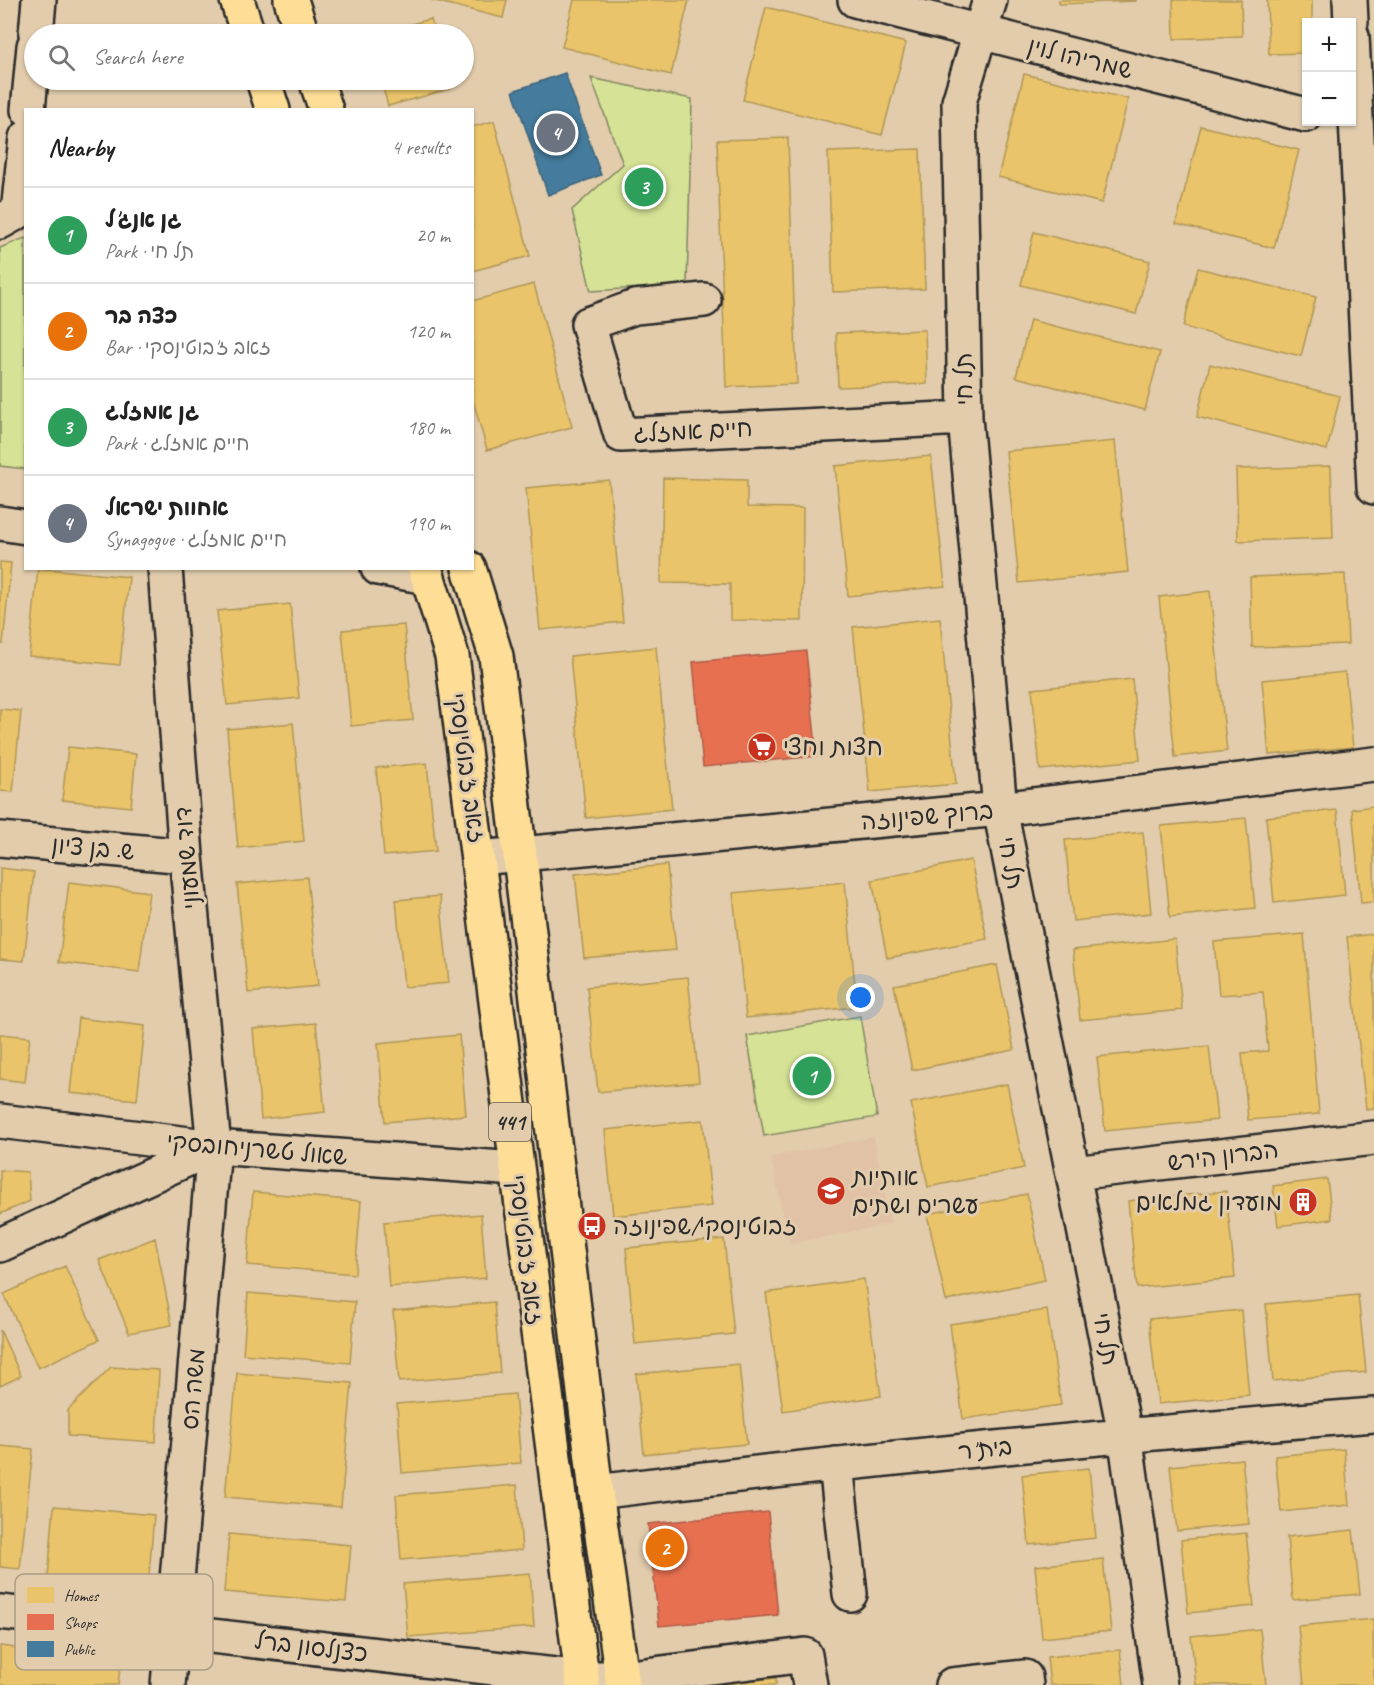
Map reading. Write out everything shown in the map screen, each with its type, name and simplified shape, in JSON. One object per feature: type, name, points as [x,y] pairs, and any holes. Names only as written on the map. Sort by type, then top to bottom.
[{"type":"main road","points":[[237,0],[245,24]]},
{"type":"main road","points":[[291,0],[299,24]]},
{"type":"main road","points":[[266,90],[272,108]]},
{"type":"main road","points":[[319,90],[325,108]]},
{"type":"main road","name":"זאב ז'בוטינסקי","points":[[470,570],[496,656],[596,1492],[622,1682]]},
{"type":"main road","name":"זאב ז'בוטינסקי","points":[[426,573],[452,656],[480,858],[516,1169],[582,1682]]},
{"type":"street","points":[[37,24],[39,0]]},
{"type":"street","name":"שמריהו לוין","points":[[855,0],[1302,114]]},
{"type":"street","name":"תל חי","points":[[990,0],[960,102],[965,418],[1000,809],[1125,1434],[1160,1685]]},
{"type":"street","points":[[1350,0],[1351,18]]},
{"type":"street","points":[[1353,72],[1374,487]]},
{"type":"street","points":[[28,108],[30,90]]},
{"type":"street","points":[[0,222],[18,212],[24,156]]},
{"type":"street","name":"חיים אמזלג","points":[[704,300],[634,307],[588,324],[621,435],[965,418]]},
{"type":"street","points":[[0,523],[24,527]]},
{"type":"street","name":"דוד שמעוני","points":[[165,570],[186,856],[214,1147]]},
{"type":"street","points":[[397,570],[426,573]]},
{"type":"street","name":"ברוך שפינוזה","points":[[480,858],[1000,809],[1374,764]]},
{"type":"street","name":"ש. בן ציון","points":[[0,839],[186,856]]},
{"type":"street","name":"שאול טשרניחובסקי","points":[[0,1121],[214,1147],[516,1169]]},
{"type":"street","name":"הברון הירש","points":[[1073,1173],[1374,1138]]},
{"type":"street","points":[[0,1245],[214,1147]]},
{"type":"street","name":"משה הס","points":[[177,1574],[214,1147]]},
{"type":"street","name":"בית\"ר","points":[[596,1492],[765,1471],[1125,1434],[1374,1415]]},
{"type":"street","points":[[836,1464],[850,1594]]},
{"type":"street","name":"כצנלסון ברל","points":[[0,1612],[15,1614]]},
{"type":"street","name":"כצנלסון ברל","points":[[213,1638],[406,1672],[582,1682],[622,1682],[805,1654],[810,1685]]},
{"type":"street","name":"משה הס","points":[[168,1685],[169,1670]]},
{"type":"street","points":[[952,1685],[1025,1677],[1026,1685]]},
{"type":"shaded area","name":"אותיות עשרים ושתים","points":[[874,1137],[891,1224],[789,1244],[771,1157]]},
{"type":"green space","points":[[591,78],[692,99],[687,285],[591,291],[572,210],[623,164]]},
{"type":"green space","points":[[24,238],[24,469],[0,466],[0,248]]},
{"type":"green space","points":[[860,1016],[877,1117],[764,1136],[747,1036]]},
{"type":"building: Homes","points":[[431,0],[507,0],[503,18]]},
{"type":"building: Homes","points":[[574,0],[689,0],[671,75],[562,47]]},
{"type":"building: Homes","points":[[1059,0],[1136,0],[1136,1],[1059,4]]},
{"type":"building: Homes","points":[[1173,0],[1241,0],[1242,36],[1174,39]]},
{"type":"building: Homes","points":[[1267,0],[1312,0],[1312,18],[1302,18],[1302,53],[1269,54]]},
{"type":"building: Homes","points":[[766,7],[906,43],[882,135],[743,100]]},
{"type":"building: Homes","points":[[431,19],[432,24],[411,24]]},
{"type":"building: Homes","points":[[1024,74],[1128,99],[1102,203],[998,177]]},
{"type":"building: Homes","points":[[384,90],[446,90],[388,106]]},
{"type":"building: Homes","points":[[494,121],[530,256],[474,270],[474,126]]},
{"type":"building: Homes","points":[[1201,126],[1299,150],[1274,248],[1176,224]]},
{"type":"building: Homes","points":[[788,138],[797,384],[726,387],[717,140]]},
{"type":"building: Homes","points":[[920,149],[925,289],[833,292],[828,152]]},
{"type":"building: Homes","points":[[1034,232],[1150,261],[1136,314],[1021,285]]},
{"type":"building: Homes","points":[[1198,268],[1316,297],[1301,356],[1183,327]]},
{"type":"building: Homes","points":[[534,284],[572,427],[487,450],[474,404],[474,300]]},
{"type":"building: Homes","points":[[1030,320],[1160,352],[1145,410],[1016,377]]},
{"type":"building: Homes","points":[[925,330],[927,384],[838,387],[836,333]]},
{"type":"building: Homes","points":[[1210,364],[1340,396],[1327,450],[1197,417]]},
{"type":"building: Homes","points":[[1115,441],[1128,572],[1019,583],[1006,451]]},
{"type":"building: Homes","points":[[931,456],[945,586],[848,596],[835,466]]},
{"type":"building: Homes","points":[[1331,466],[1333,538],[1238,541],[1236,469]]},
{"type":"building: Homes","points":[[663,478],[747,480],[747,507],[803,508],[802,621],[730,620],[730,584],[661,583]]},
{"type":"building: Homes","points":[[609,480],[623,622],[540,630],[526,488]]},
{"type":"building: Homes","points":[[0,562],[11,563],[3,644],[0,644]]},
{"type":"building: Homes","points":[[38,570],[129,577],[120,665],[29,656]]},
{"type":"building: Homes","points":[[1345,574],[1348,644],[1252,647],[1250,577]]},
{"type":"building: Homes","points":[[1210,591],[1227,751],[1175,757],[1159,597]]},
{"type":"building: Homes","points":[[290,604],[299,698],[227,705],[217,611]]},
{"type":"building: Homes","points":[[940,618],[956,784],[870,792],[853,627]]},
{"type":"building: Homes","points":[[404,625],[413,720],[351,726],[342,630]]},
{"type":"building: Homes","points":[[656,647],[672,809],[586,818],[570,656]]},
{"type":"building: Homes","points":[[1345,672],[1353,747],[1269,755],[1262,680]]},
{"type":"building: Homes","points":[[1132,679],[1140,760],[1040,770],[1032,689]]},
{"type":"building: Homes","points":[[0,709],[21,711],[13,792],[0,791]]},
{"type":"building: Homes","points":[[293,723],[304,841],[238,848],[227,729]]},
{"type":"building: Homes","points":[[68,747],[136,754],[131,807],[62,800]]},
{"type":"building: Homes","points":[[427,763],[436,851],[384,856],[376,768]]},
{"type":"building: Homes","points":[[1374,806],[1374,902],[1361,903],[1352,809]]},
{"type":"building: Homes","points":[[1337,810],[1345,895],[1274,903],[1266,817]]},
{"type":"building: Homes","points":[[1246,818],[1255,908],[1170,917],[1161,826]]},
{"type":"building: Homes","points":[[1143,832],[1151,913],[1073,921],[1065,840]]},
{"type":"building: Homes","points":[[971,860],[987,939],[887,958],[872,880]]},
{"type":"building: Homes","points":[[667,865],[676,950],[584,958],[575,874]]},
{"type":"building: Homes","points":[[0,868],[34,872],[24,961],[0,959]]},
{"type":"building: Homes","points":[[307,877],[318,986],[248,993],[237,884]]},
{"type":"building: Homes","points":[[69,882],[149,892],[139,972],[59,962]]},
{"type":"building: Homes","points":[[845,882],[857,1007],[746,1018],[733,893]]},
{"type":"building: Homes","points":[[440,896],[449,983],[404,987],[396,900]]},
{"type":"building: Homes","points":[[1304,934],[1319,1114],[1248,1120],[1242,1053],[1268,1051],[1263,992],[1219,995],[1214,942]]},
{"type":"building: Homes","points":[[1374,934],[1374,1108],[1366,1109],[1347,937]]},
{"type":"building: Homes","points":[[1175,939],[1182,1010],[1080,1020],[1073,950]]},
{"type":"building: Homes","points":[[997,965],[1014,1050],[912,1070],[894,985]]},
{"type":"building: Homes","points":[[688,977],[699,1082],[598,1092],[587,987]]},
{"type":"building: Homes","points":[[78,1018],[145,1026],[137,1100],[70,1093]]},
{"type":"building: Homes","points":[[316,1023],[325,1112],[261,1119],[253,1029]]},
{"type":"building: Homes","points":[[0,1034],[30,1037],[25,1082],[0,1079]]},
{"type":"building: Homes","points":[[459,1035],[466,1115],[385,1122],[378,1043]]},
{"type":"building: Homes","points":[[1209,1046],[1217,1120],[1105,1131],[1097,1057]]},
{"type":"building: Homes","points":[[1007,1084],[1024,1168],[928,1187],[911,1103]]},
{"type":"building: Homes","points":[[703,1120],[712,1206],[613,1216],[605,1130]]},
{"type":"building: Homes","points":[[0,1170],[28,1172],[30,1201],[0,1214]]},
{"type":"building: Homes","name":"מועדון גמלאים","points":[[1327,1179],[1332,1219],[1278,1226],[1273,1186]]},
{"type":"building: Homes","points":[[1226,1191],[1235,1278],[1137,1288],[1128,1201]]},
{"type":"building: Homes","points":[[253,1192],[361,1201],[355,1274],[247,1265]]},
{"type":"building: Homes","points":[[1027,1194],[1045,1280],[946,1301],[927,1214]]},
{"type":"building: Homes","points":[[481,1214],[486,1278],[389,1287],[384,1222]]},
{"type":"building: Homes","points":[[155,1238],[172,1325],[129,1333],[99,1260]]},
{"type":"building: Homes","points":[[724,1239],[734,1334],[635,1344],[626,1248]]},
{"type":"building: Homes","points":[[65,1266],[99,1340],[38,1368],[4,1294]]},
{"type":"building: Homes","points":[[864,1279],[881,1396],[783,1411],[766,1293]]},
{"type":"building: Homes","points":[[248,1293],[355,1302],[350,1363],[243,1354]]},
{"type":"building: Homes","points":[[1358,1295],[1366,1372],[1273,1381],[1266,1304]]},
{"type":"building: Homes","points":[[494,1302],[500,1373],[399,1382],[393,1311]]},
{"type":"building: Homes","points":[[1047,1310],[1061,1405],[963,1419],[950,1324]]},
{"type":"building: Homes","points":[[1241,1310],[1249,1395],[1158,1404],[1149,1319]]},
{"type":"building: Homes","points":[[0,1330],[21,1376],[0,1386]]},
{"type":"building: Homes","points":[[739,1364],[747,1444],[644,1454],[636,1374]]},
{"type":"building: Homes","points":[[111,1367],[159,1370],[156,1442],[68,1436],[68,1410]]},
{"type":"building: Homes","points":[[237,1373],[352,1383],[341,1507],[225,1497]]},
{"type":"building: Homes","points":[[515,1394],[521,1463],[402,1473],[397,1404]]},
{"type":"building: Homes","points":[[0,1446],[33,1449],[20,1569],[0,1567]]},
{"type":"building: Homes","points":[[1344,1449],[1349,1505],[1281,1512],[1275,1456]]},
{"type":"building: Homes","points":[[1242,1459],[1249,1524],[1177,1531],[1170,1466]]},
{"type":"building: Homes","points":[[1089,1468],[1096,1538],[1029,1545],[1022,1475]]},
{"type":"building: Homes","points":[[517,1485],[522,1550],[401,1560],[396,1495]]},
{"type":"building: Homes","points":[[54,1506],[154,1515],[149,1574],[48,1574]]},
{"type":"building: Homes","points":[[1353,1530],[1360,1594],[1293,1600],[1287,1537]]},
{"type":"building: Homes","points":[[1246,1533],[1254,1606],[1188,1613],[1181,1540]]},
{"type":"building: Homes","points":[[229,1534],[351,1545],[346,1602],[224,1592]]},
{"type":"building: Homes","points":[[1103,1559],[1111,1631],[1042,1638],[1035,1566]]},
{"type":"building: Homes","points":[[530,1573],[534,1627],[408,1637],[403,1584]]},
{"type":"building: Homes","points":[[1373,1619],[1374,1685],[1304,1685],[1298,1626]]},
{"type":"building: Homes","points":[[1260,1629],[1266,1685],[1196,1685],[1191,1636]]},
{"type":"building: Homes","points":[[0,1646],[15,1648],[15,1670],[120,1670],[118,1685],[0,1685]]},
{"type":"building: Homes","points":[[1120,1650],[1124,1685],[1050,1685],[1047,1657]]},
{"type":"building: Homes","points":[[776,1678],[776,1685],[711,1685]]},
{"type":"building: Shops","points":[[806,651],[817,756],[703,767],[693,662]]},
{"type":"building: Shops","points":[[768,1512],[778,1615],[659,1626],[648,1524]]},
{"type":"building: Public","points":[[565,73],[601,175],[548,195],[513,91]]},
{"type":"place","name":"אחוות ישראל","points":[[556,133]]},
{"type":"place","name":"גן אמזלג","points":[[644,187]]},
{"type":"place","name":"חצות וחצי","points":[[762,747]]},
{"type":"place","name":"גן אנג'ל","points":[[812,1076]]},
{"type":"place","name":"אותיות עשרים ושתים","points":[[831,1191]]},
{"type":"place","name":"מועדון גמלאים","points":[[1303,1202]]},
{"type":"place","name":"זבוטינסקי/שפינוזה","points":[[592,1226]]},
{"type":"place","name":"כצה בר","points":[[665,1548]]}]
